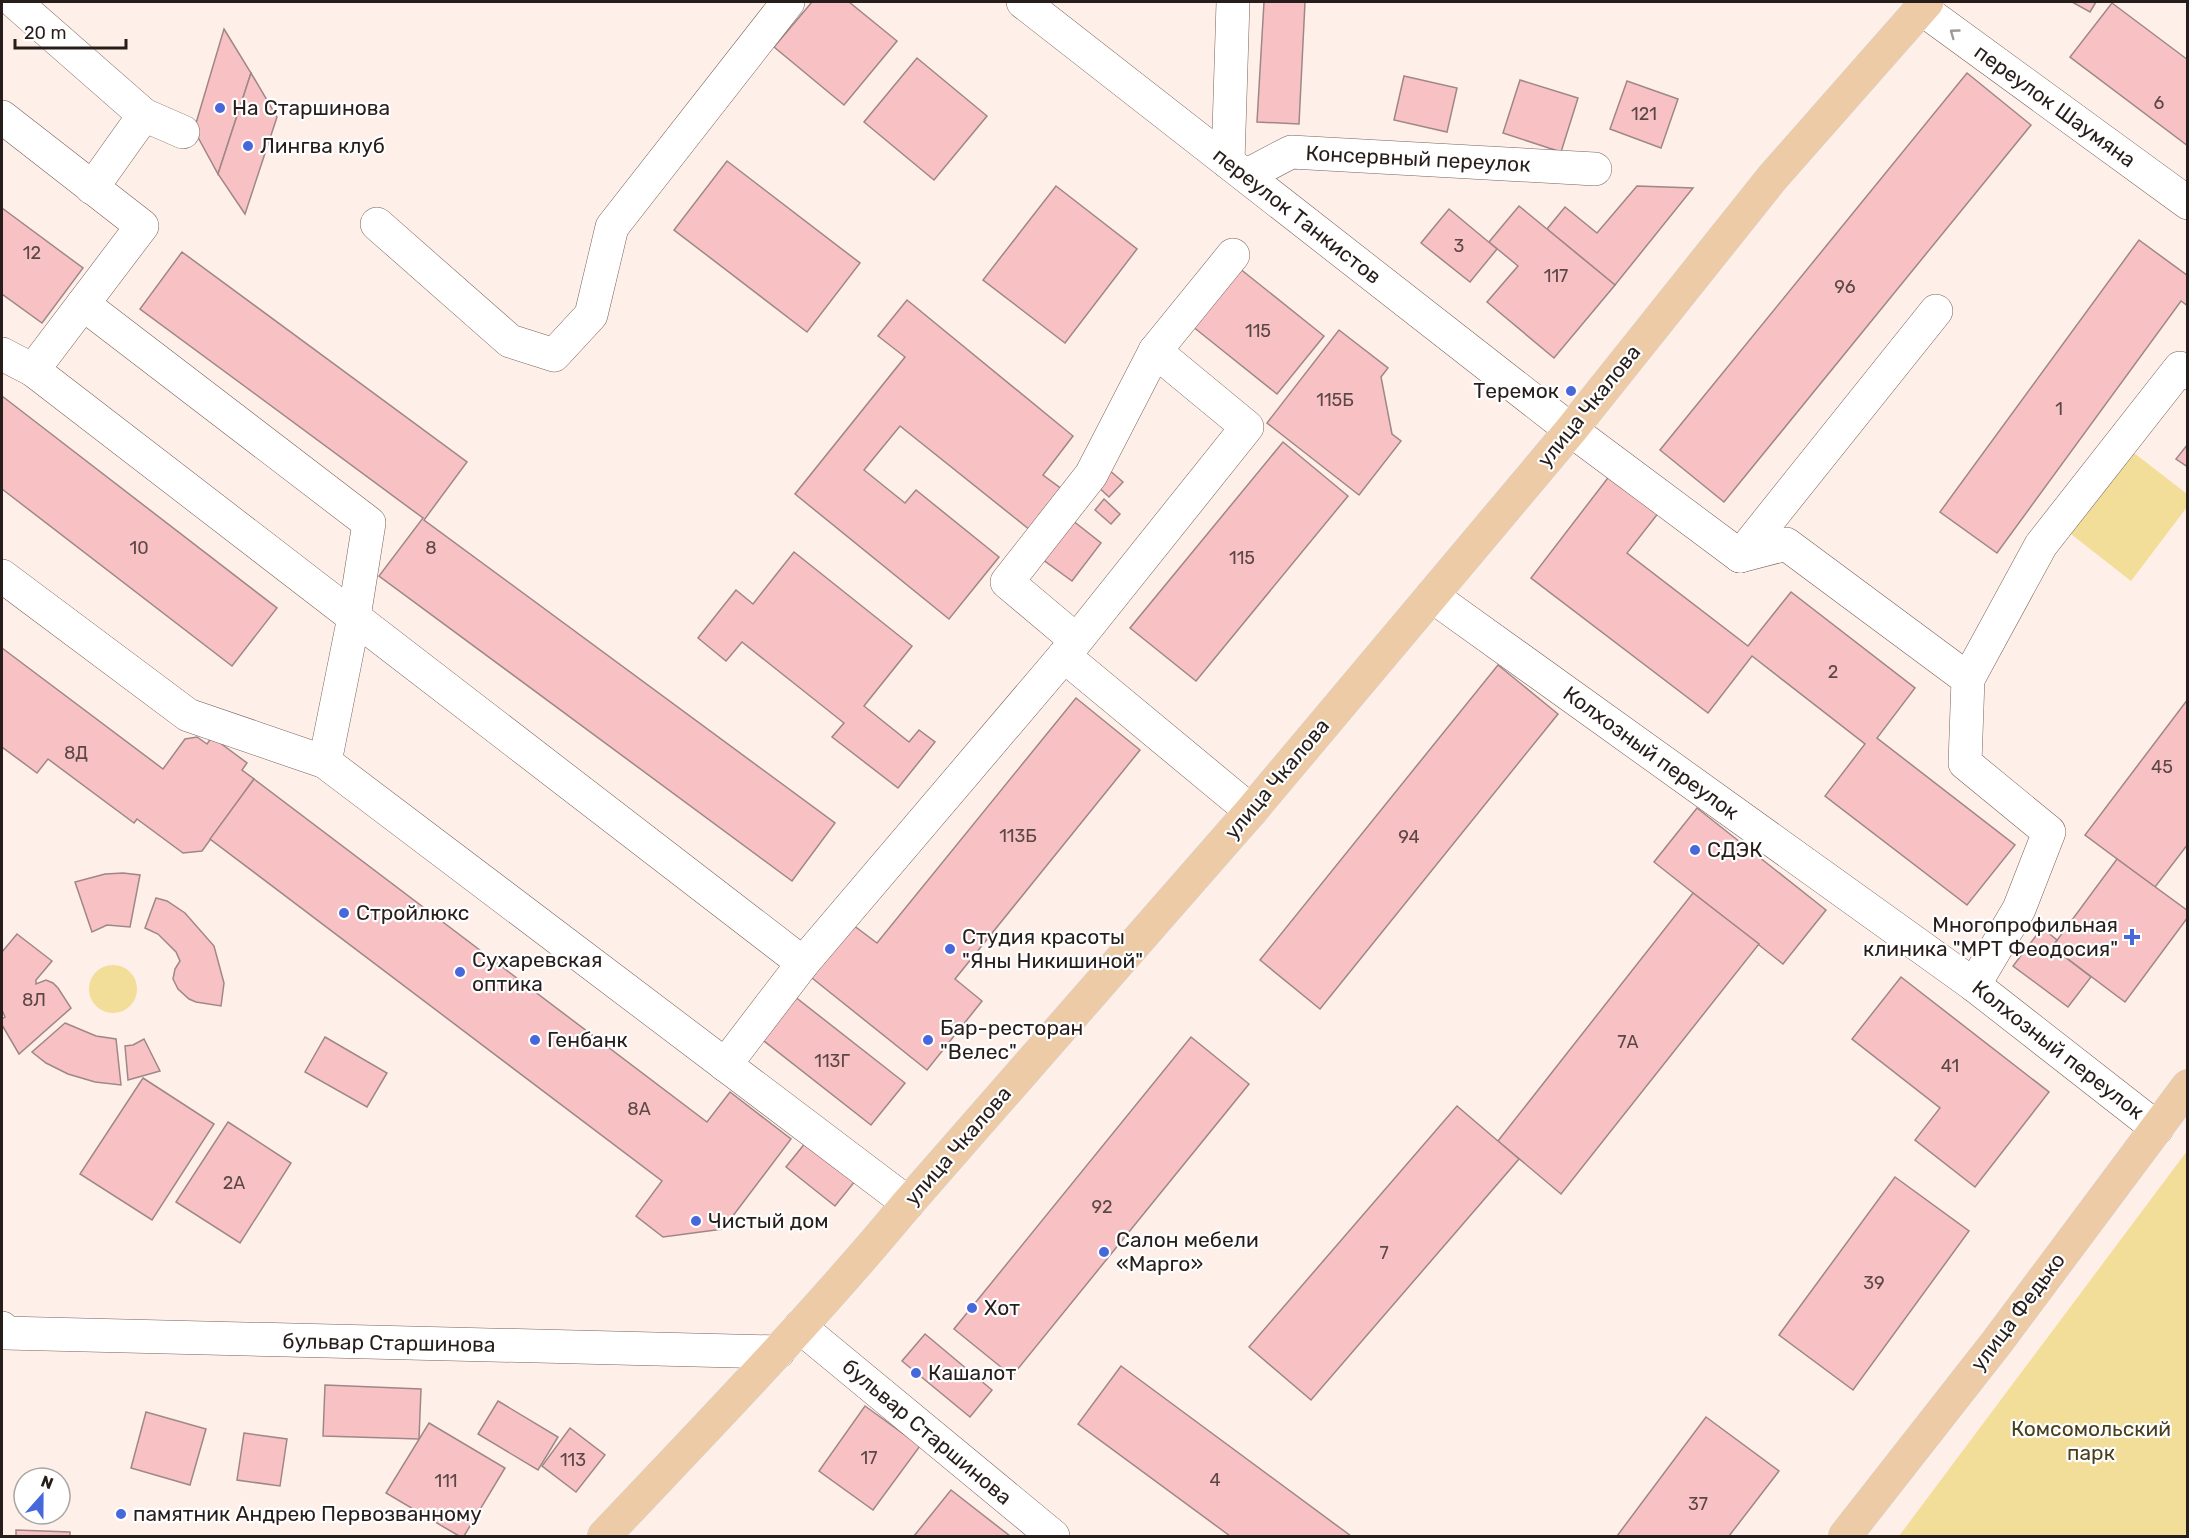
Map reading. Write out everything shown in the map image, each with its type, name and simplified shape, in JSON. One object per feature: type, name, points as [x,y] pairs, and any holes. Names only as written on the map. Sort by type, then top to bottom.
[{"type":"main road","name":"улица Чкалова","points":[[603,1536],[778,1352],[858,1264],[908,1203],[1251,811],[1571,430],[1772,178],[1924,5]]},
{"type":"main road","name":"улица Федько","points":[[1845,1536],[1997,1342],[2187,1086]]},
{"type":"street","points":[[15,2],[144,115],[183,132]]},
{"type":"street","points":[[377,224],[510,341],[554,355],[591,315],[612,227],[788,2]]},
{"type":"street","name":"переулок Танкистов","points":[[1023,2],[1571,430],[1740,556]]},
{"type":"street","points":[[1233,2],[1237,169]]},
{"type":"street","name":"переулок Шаумяна","points":[[1924,5],[2187,203]]},
{"type":"street","points":[[92,188],[144,115]]},
{"type":"street","points":[[2,117],[142,226],[33,370]]},
{"type":"street","name":"Консервный переулок","points":[[1237,169],[1291,152],[1594,169]]},
{"type":"street","points":[[1233,255],[1155,351],[1091,475],[1007,582],[1070,648],[1251,811]]},
{"type":"street","points":[[83,304],[369,523],[354,617],[326,762]]},
{"type":"street","points":[[1740,556],[1935,311]]},
{"type":"street","points":[[725,1065],[802,963],[1070,648],[1247,428],[1155,351]]},
{"type":"street","points":[[2,354],[33,370],[802,963]]},
{"type":"street","points":[[1974,985],[2019,909],[2049,832],[1965,763],[1968,679],[2041,545],[2180,368],[2187,373]]},
{"type":"street","points":[[1740,556],[1786,544],[1968,679]]},
{"type":"street","points":[[2,576],[188,715],[326,762],[908,1203]]},
{"type":"street","name":"Колхозный переулок","points":[[1431,596],[1974,985],[2157,1128]]},
{"type":"street","name":"бульвар Старшинова","points":[[800,1328],[1053,1536]]},
{"type":"street","name":"бульвар Старшинова","points":[[3,1331],[778,1352]]},
{"type":"green space","points":[[2134,453],[2187,494],[2187,507],[2131,581],[2071,534]]},
{"type":"green space","points":[[113,965],[130,972],[137,989],[130,1006],[113,1013],[96,1006],[89,989],[96,972]]},
{"type":"green space","name":"Комсомольский парк","points":[[2187,1151],[2187,1536],[1899,1536]]},
{"type":"building","points":[[812,2],[849,2],[897,41],[844,105],[774,47]]},
{"type":"building","points":[[1264,2],[1305,2],[1299,124],[1257,122]]},
{"type":"building","points":[[2072,2],[2096,2],[2090,12]]},
{"type":"building","points":[[2112,3],[2188,60],[2188,146],[2070,57]]},
{"type":"building","name":"На Старшинова","points":[[224,29],[251,73],[218,174],[194,130]]},
{"type":"building","points":[[917,58],[987,116],[934,180],[864,122]]},
{"type":"building","name":"Лингва клуб","points":[[251,73],[277,117],[245,214],[218,174]]},
{"type":"building","points":[[1967,73],[2031,125],[1724,502],[1660,450]]},
{"type":"building","points":[[1404,76],[1457,88],[1447,132],[1394,120]]},
{"type":"building","points":[[1520,80],[1578,98],[1561,152],[1503,133]]},
{"type":"building","points":[[1627,81],[1678,99],[1661,148],[1610,129]]},
{"type":"building","points":[[727,161],[860,263],[807,332],[674,230]]},
{"type":"building","points":[[1056,186],[1137,249],[1065,343],[983,280]]},
{"type":"building","points":[[1637,186],[1693,188],[1615,285],[1547,229],[1565,207],[1597,233]]},
{"type":"building","points":[[1519,206],[1615,285],[1554,358],[1487,302],[1518,266],[1489,242]]},
{"type":"building","points":[[2,208],[83,268],[42,323],[2,294]]},
{"type":"building","points":[[1449,209],[1497,249],[1470,282],[1421,243]]},
{"type":"building","points":[[2139,240],[2188,276],[2188,306],[2181,301],[1997,553],[1940,512]]},
{"type":"building","points":[[182,252],[467,462],[424,520],[835,823],[792,881],[379,576],[423,518],[140,309]]},
{"type":"building","points":[[1239,268],[1324,336],[1277,394],[1192,326]]},
{"type":"building","points":[[907,300],[1073,436],[1043,475],[1063,490],[1030,530],[900,426],[864,470],[905,503],[916,490],[999,557],[949,619],[795,494],[905,357],[878,336]]},
{"type":"building","points":[[1339,330],[1388,368],[1381,377],[1392,434],[1401,441],[1359,495],[1267,423]]},
{"type":"building","points":[[2,396],[277,608],[232,666],[2,489]]},
{"type":"building","points":[[1283,442],[1348,496],[1196,681],[1130,628]]},
{"type":"building","points":[[2188,444],[2188,467],[2176,459]]},
{"type":"building","points":[[1108,469],[1123,482],[1109,497],[1095,484]]},
{"type":"building","points":[[1614,470],[1663,507],[1627,553],[1748,646],[1791,592],[1915,688],[1877,738],[2015,845],[1967,905],[1825,796],[1865,744],[1752,656],[1708,713],[1531,578]]},
{"type":"building","points":[[1104,499],[1120,514],[1111,524],[1095,510]]},
{"type":"building","points":[[1072,520],[1101,543],[1072,581],[1042,559]]},
{"type":"building","points":[[794,552],[912,646],[864,706],[909,742],[919,730],[935,742],[898,788],[832,737],[844,723],[742,642],[726,661],[698,638],[736,590],[753,604]]},
{"type":"building","points":[[2,648],[163,769],[185,739],[197,737],[207,744],[212,737],[247,763],[242,770],[254,779],[202,851],[183,853],[137,819],[134,823],[48,759],[37,773],[2,747]]},
{"type":"building","points":[[1498,665],[1558,714],[1320,1009],[1260,960]]},
{"type":"building","points":[[1076,698],[1140,750],[955,979],[982,1001],[927,1070],[807,974],[849,922],[877,943]]},
{"type":"building","points":[[2188,699],[2188,844],[2155,887],[2085,835]]},
{"type":"building","points":[[254,779],[707,1122],[730,1092],[791,1139],[723,1229],[663,1237],[636,1216],[662,1181],[210,839]]},
{"type":"building","points":[[1697,808],[1826,910],[1783,964],[1654,862]]},
{"type":"building","points":[[2117,859],[2188,911],[2188,917],[2125,1002],[2052,947]]},
{"type":"building","points":[[105,874],[140,875],[130,927],[107,925],[92,932],[75,882]]},
{"type":"building","points":[[1693,893],[1759,944],[1561,1194],[1498,1141]]},
{"type":"building","points":[[156,898],[167,901],[185,913],[214,946],[224,983],[221,1006],[196,1002],[178,989],[173,979],[180,961],[176,952],[158,934],[145,928]]},
{"type":"building","points":[[2042,928],[2057,940],[2052,947],[2091,977],[2068,1007],[2013,966]]},
{"type":"building","points":[[17,934],[52,961],[36,980],[36,984],[46,980],[53,983],[71,1008],[19,1054],[2,1025],[2,1019],[5,1017],[2,1010],[2,952]]},
{"type":"building","points":[[1901,977],[2049,1092],[1975,1187],[1915,1140],[1940,1108],[1852,1039]]},
{"type":"building","points":[[794,996],[905,1083],[871,1125],[760,1038]]},
{"type":"building","points":[[65,1023],[96,1036],[116,1039],[121,1085],[95,1082],[68,1074],[46,1063],[32,1052]]},
{"type":"building","points":[[325,1037],[387,1073],[367,1107],[305,1072]]},
{"type":"building","points":[[1191,1037],[1249,1084],[1012,1376],[954,1329]]},
{"type":"building","points":[[144,1039],[160,1071],[128,1080],[125,1046],[133,1045]]},
{"type":"building","points":[[143,1078],[214,1124],[152,1220],[80,1174]]},
{"type":"building","points":[[1457,1106],[1519,1159],[1311,1400],[1249,1347]]},
{"type":"building","points":[[228,1122],[291,1163],[240,1243],[176,1202]]},
{"type":"building","points":[[810,1137],[860,1175],[835,1206],[786,1167]]},
{"type":"building","points":[[1895,1177],[1969,1231],[1853,1390],[1779,1335]]},
{"type":"building","points":[[925,1334],[992,1390],[970,1417],[902,1361]]},
{"type":"building","points":[[1121,1366],[1351,1536],[1230,1536],[1078,1424]]},
{"type":"building","points":[[325,1385],[421,1389],[419,1439],[323,1436]]},
{"type":"building","points":[[498,1401],[558,1437],[538,1470],[478,1434]]},
{"type":"building","points":[[865,1406],[920,1446],[873,1510],[819,1471]]},
{"type":"building","points":[[146,1412],[206,1429],[190,1485],[131,1468]]},
{"type":"building","points":[[1706,1417],[1779,1471],[1729,1536],[1617,1536]]},
{"type":"building","points":[[429,1423],[505,1468],[464,1536],[459,1536],[386,1493]]},
{"type":"building","points":[[570,1428],[605,1455],[576,1492],[542,1466]]},
{"type":"building","points":[[244,1433],[287,1439],[280,1486],[237,1480]]},
{"type":"building","points":[[951,1490],[1010,1536],[914,1536]]},
{"type":"building","points":[[16,1530],[70,1532],[70,1536],[16,1536]]},
{"type":"place","name":"На Старшинова","points":[[220,108]]},
{"type":"place","name":"Лингва клуб","points":[[248,146]]},
{"type":"place","name":"Теремок","points":[[1571,391]]},
{"type":"place","name":"СДЭК","points":[[1695,850]]},
{"type":"place","name":"Стройлюкс","points":[[344,913]]},
{"type":"place","name":"Многопрофильная клиника \"МРТ Феодосия\"","points":[[2132,937]]},
{"type":"place","name":"Студия красоты \"Яны Никишиной\"","points":[[950,949]]},
{"type":"place","name":"Сухаревская оптика","points":[[460,972]]},
{"type":"place","name":"Генбанк","points":[[535,1040]]},
{"type":"place","name":"Бар-ресторан \"Велес\"","points":[[928,1040]]},
{"type":"place","name":"Чистый дом","points":[[696,1221]]},
{"type":"place","name":"Салон мебели «Марго»","points":[[1104,1252]]},
{"type":"place","name":"Хот","points":[[972,1308]]},
{"type":"place","name":"Кашалот","points":[[916,1373]]},
{"type":"place","name":"памятник Андрею Первозванному","points":[[121,1514]]}]
